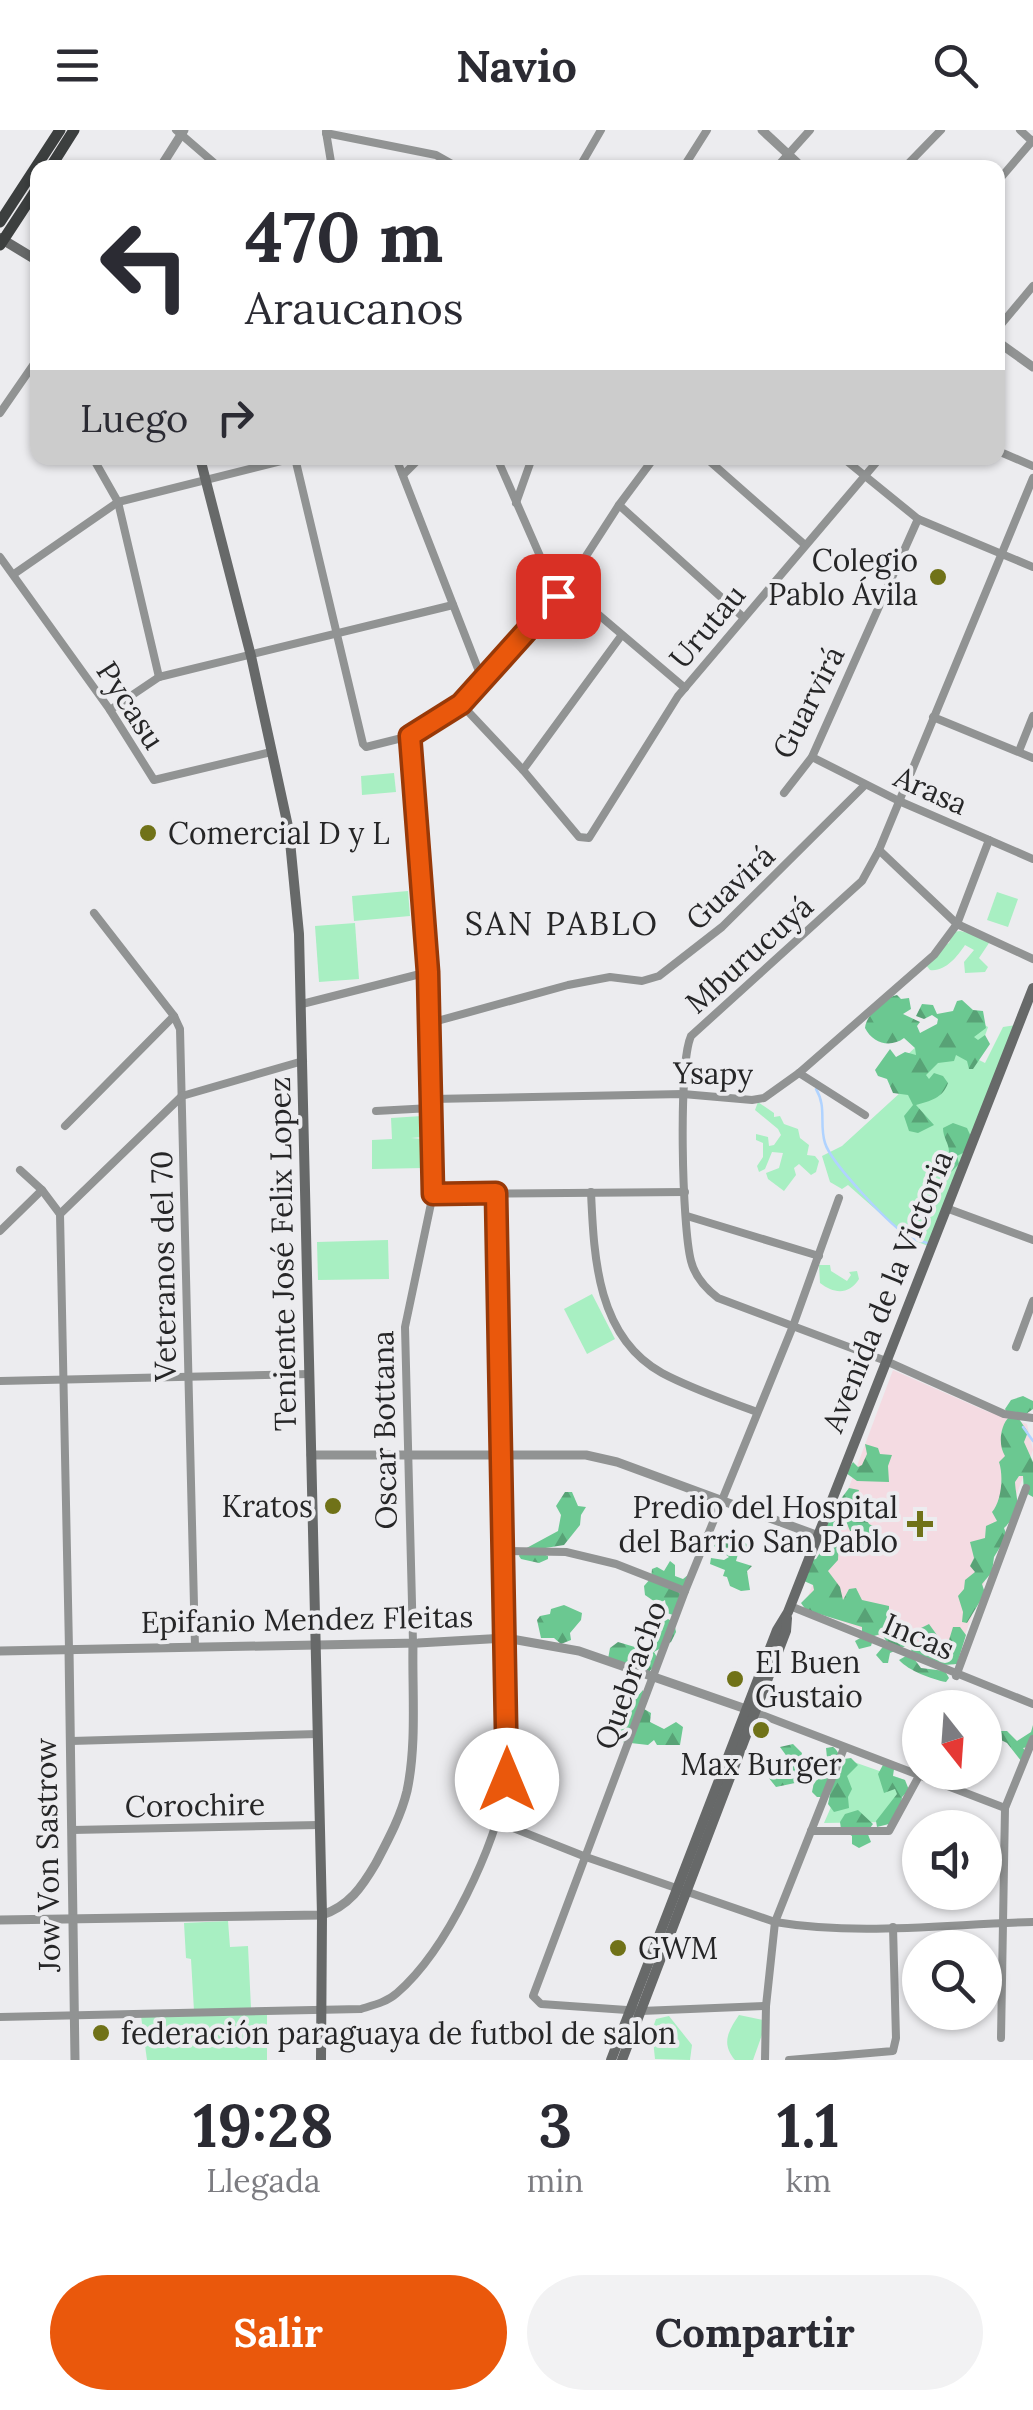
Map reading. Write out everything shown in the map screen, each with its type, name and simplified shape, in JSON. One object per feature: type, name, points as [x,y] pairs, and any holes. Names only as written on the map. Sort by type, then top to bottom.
[{"type":"highway","points":[[44,160],[60,130]]},
{"type":"highway","points":[[55,160],[74,130]]},
{"type":"highway","points":[[3,235],[30,185]]},
{"type":"highway","points":[[3,235],[30,198]]},
{"type":"main road","points":[[3,235],[30,255]]},
{"type":"main road","name":"Teniente José Felix Lopez","points":[[203,465],[251,656],[289,831],[302,1004],[322,1915],[321,2060]]},
{"type":"main road","name":"Avenida de la Victoria","points":[[622,2060],[636,2011],[750,1710],[786,1631],[789,1609],[816,1535],[1033,988]]},
{"type":"main road","name":"Avenida de la Victoria","points":[[610,2060],[636,2011]]},
{"type":"street","points":[[584,160],[600,132],[588,130]]},
{"type":"street","points":[[688,160],[707,130]]},
{"type":"street","points":[[762,130],[794,160]]},
{"type":"street","points":[[783,160],[810,130]]},
{"type":"street","points":[[912,160],[941,130]]},
{"type":"street","points":[[1005,173],[1033,141],[1020,130]]},
{"type":"street","points":[[165,160],[181,131],[212,160]]},
{"type":"street","points":[[331,160],[326,131],[445,160]]},
{"type":"street","points":[[1005,320],[1033,286]]},
{"type":"street","points":[[1005,347],[1033,367]]},
{"type":"street","points":[[0,413],[30,371]]},
{"type":"street","points":[[1005,454],[1033,466]]},
{"type":"street","points":[[97,465],[118,502],[158,678]]},
{"type":"street","points":[[14,574],[118,502],[264,465]]},
{"type":"street","points":[[296,465],[366,746],[410,736],[461,704],[566,587],[649,465]]},
{"type":"street","points":[[399,465],[482,679]]},
{"type":"street","points":[[402,474],[412,465]]},
{"type":"street","points":[[501,465],[558,596]]},
{"type":"street","points":[[516,503],[530,465]]},
{"type":"street","points":[[714,465],[805,545]]},
{"type":"street","points":[[851,465],[918,520],[1033,568]]},
{"type":"street","name":"Urutau","points":[[523,770],[579,837],[588,838],[685,688],[874,465]]},
{"type":"street","name":"Mburucuyá","points":[[1033,478],[879,850],[855,890],[691,1036],[683,1094],[691,1260],[706,1289],[718,1298],[886,1361],[1004,1414],[1033,1418]]},
{"type":"street","points":[[618,505],[743,617]]},
{"type":"street","name":"Guarvirá","points":[[784,793],[812,757],[918,520]]},
{"type":"street","name":"Pycasu","points":[[0,556],[110,710],[154,780],[271,752]]},
{"type":"street","points":[[566,587],[685,688]]},
{"type":"street","points":[[110,710],[158,678],[453,605]]},
{"type":"street","points":[[461,704],[523,770],[622,636]]},
{"type":"street","points":[[1019,751],[1033,716]]},
{"type":"street","points":[[933,717],[1033,758]]},
{"type":"street","name":"Oscar Bottana","points":[[322,1915],[341,1907],[362,1887],[400,1811],[410,1764],[413,1643],[405,1327],[433,1194],[428,972],[410,736]]},
{"type":"street","name":"Arasa","points":[[812,757],[899,801],[1033,860]]},
{"type":"street","name":"Guavirá","points":[[430,1023],[568,985],[610,977],[633,981],[659,976],[722,928],[865,785]]},
{"type":"street","name":"Ysapy","points":[[376,1111],[432,1104],[683,1094],[764,1098],[799,1073],[934,955],[957,924],[990,840]]},
{"type":"street","points":[[879,850],[957,924],[1033,958]]},
{"type":"street","name":"Veteranos del 70","points":[[94,914],[180,1029],[195,1646]]},
{"type":"street","points":[[302,1004],[428,972]]},
{"type":"street","points":[[65,1126],[174,1016]]},
{"type":"street","points":[[60,1214],[182,1096],[304,1060]]},
{"type":"street","points":[[799,1073],[865,1115]]},
{"type":"street","points":[[20,1170],[60,1214],[69,1649]]},
{"type":"street","points":[[0,1230],[42,1190]]},
{"type":"street","points":[[590,1192],[598,1274],[606,1306],[619,1334],[641,1359],[659,1371],[757,1412]]},
{"type":"street","points":[[433,1194],[686,1192]]},
{"type":"street","points":[[0,2018],[362,2009],[396,1994],[425,1962],[463,1899],[498,1822],[507,1780],[496,1193]]},
{"type":"street","name":"Quebracho","points":[[636,2011],[536,2002],[533,1996],[685,1592],[794,1326],[840,1198]]},
{"type":"street","points":[[946,1208],[1033,1240]]},
{"type":"street","points":[[687,1216],[819,1256]]},
{"type":"street","points":[[1016,1347],[1033,1300]]},
{"type":"street","points":[[0,1381],[310,1374]]},
{"type":"street","points":[[312,1455],[586,1455],[617,1462],[816,1535]]},
{"type":"street","points":[[956,1676],[1026,1488]]},
{"type":"street","points":[[504,1551],[566,1552],[616,1564],[685,1592]]},
{"type":"street","name":"Incas","points":[[789,1609],[1033,1704]]},
{"type":"street","name":"Epifanio Mendez Fleitas","points":[[0,1651],[506,1638],[579,1650],[902,1769]]},
{"type":"street","name":"Jow Von Sastrow","points":[[69,1649],[75,2060]]},
{"type":"street","points":[[71,1742],[318,1734]]},
{"type":"street","points":[[1002,2038],[1005,1808],[1033,1739]]},
{"type":"street","points":[[765,2060],[775,1922],[844,1748]]},
{"type":"street","points":[[811,1832],[889,1831],[912,1790]]},
{"type":"street","name":"Epifanio Mendez Fleitas","points":[[957,1790],[1005,1808]]},
{"type":"street","points":[[498,1822],[586,1858],[800,1927],[1033,1922]]},
{"type":"street","name":"Corochire","points":[[72,1830],[320,1825]]},
{"type":"street","points":[[0,1920],[322,1915]]},
{"type":"street","points":[[789,2060],[893,2050],[893,1927]]},
{"type":"street","points":[[636,2011],[766,2006]]},
{"type":"shaded area","name":"Predio del Hospital del Barrio San Pablo","points":[[893,1370],[986,1411],[1027,1424],[1033,1450],[954,1665],[804,1607]]},
{"type":"green space","points":[[394,773],[396,792],[362,795],[361,776]]},
{"type":"green space","points":[[408,891],[410,916],[354,921],[352,896]]},
{"type":"green space","points":[[997,892],[1018,899],[1008,927],[987,920]]},
{"type":"green space","points":[[355,923],[359,979],[319,982],[315,926]]},
{"type":"green space","points":[[953,932],[986,937],[989,943],[979,958],[988,967],[985,972],[965,973],[964,962],[974,950],[965,945],[946,966],[930,970],[926,965],[939,948],[949,943]]},
{"type":"green space","points":[[897,995],[909,998],[911,1009],[903,1014],[920,1022],[920,1033],[937,1024],[938,1019],[932,1015],[924,1019],[916,1016],[922,1004],[933,1005],[937,1014],[953,1011],[957,1001],[962,1000],[973,1010],[983,1011],[986,1028],[974,1037],[978,1040],[985,1035],[990,1044],[973,1069],[956,1055],[954,1061],[938,1063],[926,1075],[929,1079],[934,1073],[943,1076],[948,1083],[939,1095],[916,1105],[934,1125],[918,1133],[909,1131],[904,1116],[913,1105],[908,1095],[893,1093],[887,1079],[875,1070],[890,1049],[896,1057],[905,1052],[916,1055],[915,1048],[904,1038],[894,1043],[877,1041],[865,1028],[877,1007]]},
{"type":"green space","points":[[956,1009],[988,1027],[977,1059],[985,1063],[1003,1027],[1016,1025],[928,1246],[908,1238],[848,1185],[842,1189],[830,1182],[822,1156],[842,1146],[901,1092],[887,1074]]},
{"type":"green space","points":[[758,1102],[774,1117],[780,1116],[784,1124],[798,1129],[800,1138],[809,1145],[807,1155],[819,1161],[811,1175],[799,1164],[794,1168],[796,1175],[784,1191],[766,1173],[779,1168],[783,1153],[772,1152],[765,1169],[759,1172],[757,1166],[763,1157],[763,1143],[756,1140],[756,1134],[768,1137],[769,1146],[781,1135],[755,1110]]},
{"type":"green space","points":[[422,1116],[423,1137],[411,1138],[423,1139],[424,1168],[372,1169],[372,1140],[392,1139],[391,1118]]},
{"type":"green space","points":[[953,1123],[967,1128],[973,1141],[957,1156],[959,1164],[949,1174],[943,1170],[942,1155],[949,1152],[943,1128]]},
{"type":"green space","points":[[388,1240],[389,1279],[318,1280],[317,1242]]},
{"type":"green space","points":[[819,1265],[830,1265],[831,1271],[847,1281],[849,1272],[857,1271],[859,1279],[846,1290],[831,1289],[820,1283]]},
{"type":"green space","points":[[592,1294],[615,1339],[587,1354],[564,1309]]},
{"type":"green space","points":[[1023,1396],[1033,1401],[1033,1409],[1019,1419],[1028,1432],[1024,1442],[1033,1462],[1033,1497],[1024,1492],[1023,1476],[1019,1476],[1015,1482],[1017,1510],[1004,1528],[1007,1536],[994,1557],[992,1572],[982,1584],[985,1593],[967,1623],[962,1622],[958,1596],[965,1580],[975,1572],[970,1566],[974,1558],[970,1542],[985,1538],[986,1526],[997,1521],[992,1512],[1001,1489],[999,1462],[1005,1456],[1002,1430],[1009,1417],[1005,1409],[1011,1400]]},
{"type":"green space","points":[[865,1444],[878,1448],[880,1454],[892,1455],[889,1482],[857,1481],[846,1473],[853,1462],[858,1467],[862,1465],[867,1454]]},
{"type":"green space","points":[[849,1488],[859,1490],[853,1510],[864,1514],[876,1534],[864,1547],[857,1539],[860,1531],[850,1531],[846,1521],[838,1521],[833,1534],[839,1540],[838,1560],[828,1571],[840,1587],[843,1600],[849,1589],[856,1588],[862,1600],[889,1606],[889,1619],[898,1618],[898,1631],[910,1644],[890,1653],[888,1663],[876,1655],[887,1642],[883,1636],[890,1624],[884,1633],[874,1636],[871,1646],[859,1649],[855,1641],[862,1637],[862,1627],[806,1610],[801,1603],[814,1590],[813,1585],[804,1581],[811,1560],[816,1559],[827,1542],[821,1532],[823,1521],[816,1517],[817,1508],[840,1500]]},
{"type":"green space","points":[[565,1492],[572,1492],[578,1506],[586,1507],[580,1525],[564,1545],[533,1550],[548,1559],[539,1563],[521,1559],[521,1551],[558,1531],[561,1515],[556,1506]]},
{"type":"green space","points":[[722,1534],[733,1538],[733,1549],[739,1541],[750,1545],[749,1553],[738,1554],[736,1561],[752,1566],[747,1571],[750,1590],[730,1586],[723,1576],[725,1570],[710,1564],[711,1558],[729,1557],[714,1546]]},
{"type":"green space","points":[[670,1561],[675,1565],[675,1576],[683,1579],[688,1575],[673,1615],[667,1613],[665,1600],[658,1604],[645,1595],[644,1586],[652,1569],[664,1571]]},
{"type":"green space","points":[[564,1605],[582,1613],[570,1633],[571,1640],[561,1644],[554,1638],[541,1638],[537,1620]]},
{"type":"green space","points":[[668,1619],[674,1622],[676,1632],[671,1642],[654,1652],[658,1659],[645,1675],[634,1678],[635,1672],[608,1659],[610,1648],[618,1642],[645,1650],[652,1643],[656,1627]]},
{"type":"green space","points":[[929,1624],[942,1642],[949,1640],[953,1627],[960,1627],[966,1635],[957,1664],[944,1665],[912,1656],[921,1668],[945,1671],[949,1678],[946,1682],[908,1668],[899,1660],[911,1653],[912,1644],[924,1641],[921,1628]]},
{"type":"green space","points":[[643,1690],[644,1709],[651,1713],[650,1722],[664,1729],[676,1722],[683,1727],[680,1745],[657,1745],[654,1740],[648,1745],[622,1742],[610,1730],[618,1719],[627,1718],[630,1705]]},
{"type":"green space","points":[[1033,1725],[1033,1746],[1023,1748],[1029,1755],[1022,1762],[1002,1740],[1002,1731],[1017,1741],[1031,1732]]},
{"type":"green space","points":[[793,1744],[802,1753],[795,1783],[776,1787],[764,1772],[776,1760],[788,1758],[780,1747]]},
{"type":"green space","points":[[833,1747],[839,1757],[836,1776],[841,1773],[844,1759],[851,1758],[858,1765],[847,1776],[852,1789],[849,1808],[834,1812],[828,1804],[832,1784],[823,1797],[812,1792],[814,1782],[822,1777],[826,1748]]},
{"type":"green space","points":[[851,1761],[902,1779],[887,1822],[824,1823]]},
{"type":"green space","points":[[884,1763],[894,1769],[893,1776],[902,1779],[902,1790],[909,1790],[902,1797],[893,1823],[877,1827],[876,1821],[897,1794],[895,1789],[884,1793],[878,1774]]},
{"type":"green space","points":[[858,1810],[873,1824],[867,1832],[871,1842],[859,1848],[852,1844],[852,1836],[841,1829],[840,1822],[845,1814]]},
{"type":"green space","points":[[228,1921],[230,1947],[248,1946],[251,2008],[194,2011],[184,1923]]},
{"type":"green space","points":[[267,2014],[267,2060],[147,2060],[141,2016]]},
{"type":"green space","points":[[739,2015],[763,2020],[753,2060],[735,2060],[728,2048],[729,2032]]},
{"type":"green space","points":[[669,2016],[692,2045],[690,2060],[655,2059],[652,2030],[656,2019]]},
{"type":"waterway","points":[[816,1089],[825,1143],[838,1165],[890,1222],[911,1238],[927,1243]]},
{"type":"waterway","points":[[1023,1427],[1033,1441]]},
{"type":"place","name":"Colegio Pablo Ávila","points":[[938,577]]},
{"type":"place","name":"Comercial D y L","points":[[148,833]]},
{"type":"place","name":"Kratos","points":[[333,1506]]},
{"type":"place","name":"Predio del Hospital del Barrio San Pablo","points":[[920,1524]]},
{"type":"place","name":"El Buen Gustaio","points":[[735,1679]]},
{"type":"place","name":"Max Burger","points":[[761,1730]]},
{"type":"place","name":"GWM","points":[[618,1948]]},
{"type":"place","name":"federación paraguaya de futbol de salon","points":[[101,2033]]},
{"type":"district","name":"SAN PABLO","points":[[562,923]]},
{"type":"route","points":[[507,1780],[496,1193],[433,1194],[428,972],[410,736],[461,704],[558,596]]}]
